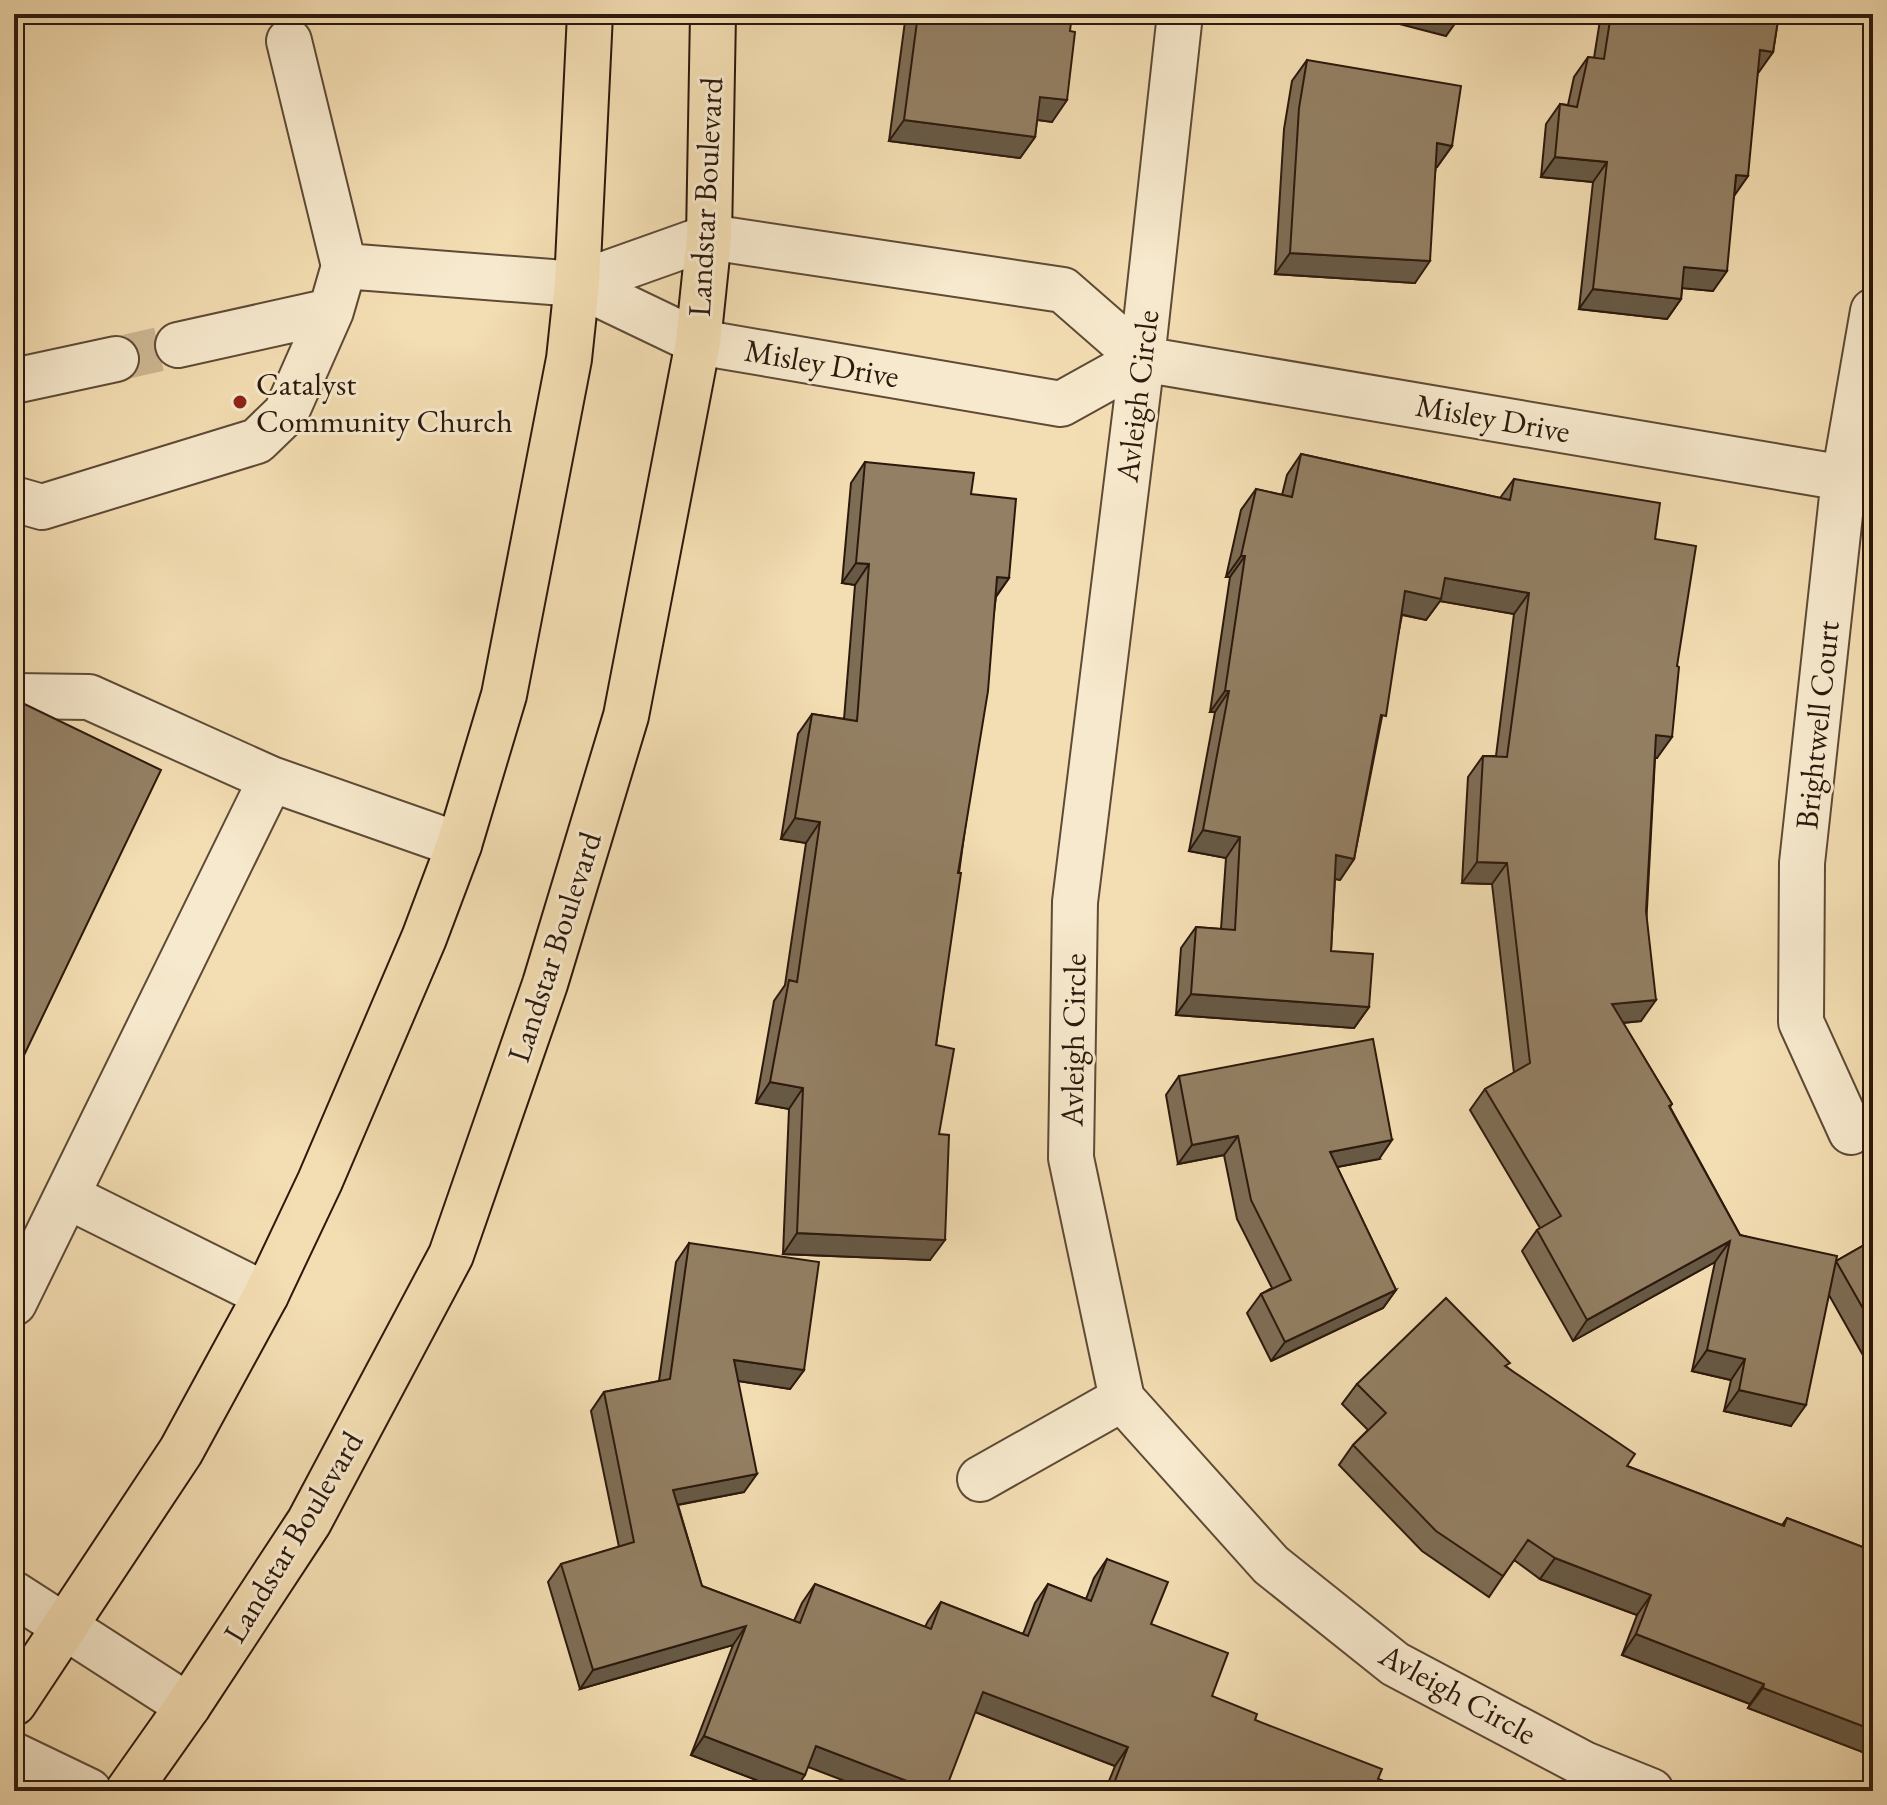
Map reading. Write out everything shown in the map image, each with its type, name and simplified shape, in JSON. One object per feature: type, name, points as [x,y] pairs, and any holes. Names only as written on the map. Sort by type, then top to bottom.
[{"type":"main road","points":[[14,1703],[181,1451],[266,1295],[326,1167],[424,938],[459,845],[504,695],[569,359],[577,284],[590,14]]},
{"type":"main road","name":"Landstar Boulevard","points":[[128,1791],[309,1522],[451,1255],[545,984],[626,716],[698,342],[709,237],[713,14]]},
{"type":"street","name":"Avleigh Circle","points":[[1180,14],[1142,359],[1075,902],[1071,1158],[1122,1399],[1271,1565],[1395,1664],[1584,1764],[1651,1791]]},
{"type":"street","points":[[14,499],[42,507],[257,441],[286,413],[331,311],[344,266],[289,41]]},
{"type":"street","points":[[344,266],[577,284],[709,237],[1063,290],[1142,359]]},
{"type":"street","name":"Misley Drive","points":[[577,284],[698,342],[1061,404],[1142,359],[1844,478]]},
{"type":"street","points":[[178,345],[331,311]]},
{"type":"street","name":"Brightwell Court","points":[[1851,1132],[1801,1022],[1802,863],[1844,478],[1873,311]]},
{"type":"street","points":[[14,381],[116,359]]},
{"type":"street","points":[[14,696],[89,697],[271,779],[459,845]]},
{"type":"street","points":[[14,1303],[271,779]]},
{"type":"street","points":[[67,1196],[266,1295]]},
{"type":"street","points":[[980,1479],[1122,1399]]},
{"type":"street","points":[[14,1594],[188,1706]]},
{"type":"street","points":[[14,1755],[89,1791]]},
{"type":"building","points":[[918,14],[1072,14],[1070,31],[1075,32],[1067,100],[1040,97],[1035,137],[904,120]]},
{"type":"building","points":[[1611,14],[1779,14],[1773,52],[1760,50],[1748,176],[1736,175],[1727,271],[1684,267],[1681,299],[1593,289],[1607,162],[1555,157],[1560,104],[1577,107],[1588,57],[1604,59]]},
{"type":"building","points":[[1307,60],[1461,86],[1452,146],[1437,143],[1430,261],[1290,253],[1299,108]]},
{"type":"building","points":[[1301,454],[1510,500],[1514,479],[1660,503],[1655,539],[1696,546],[1677,666],[1672,737],[1656,735],[1646,911],[1656,1000],[1612,1004],[1672,1104],[1669,1106],[1740,1235],[1837,1256],[1806,1405],[1739,1390],[1745,1359],[1707,1350],[1730,1241],[1587,1320],[1537,1230],[1561,1216],[1485,1089],[1530,1063],[1507,863],[1477,862],[1483,756],[1507,757],[1529,593],[1445,578],[1441,599],[1405,591],[1386,716],[1381,715],[1354,859],[1336,855],[1331,951],[1373,954],[1369,1007],[1191,994],[1196,927],[1235,930],[1240,837],[1203,830],[1229,691],[1225,691],[1245,556],[1241,556],[1256,489],[1292,497]]},
{"type":"building","points":[[865,462],[974,473],[971,494],[1016,499],[1009,578],[997,577],[988,691],[958,873],[961,873],[936,1045],[954,1049],[939,1134],[949,1135],[945,1240],[797,1233],[803,1088],[770,1082],[789,980],[797,982],[820,822],[795,818],[812,714],[857,721],[869,564],[856,563]]},
{"type":"building","points":[[14,699],[161,770],[14,1076]]},
{"type":"building","points":[[1373,1039],[1392,1140],[1330,1152],[1396,1290],[1285,1342],[1261,1294],[1291,1280],[1251,1200],[1238,1136],[1192,1145],[1179,1076]]},
{"type":"building","points":[[1873,1240],[1873,1326],[1836,1261]]},
{"type":"building","points":[[689,1243],[819,1262],[804,1370],[734,1360],[757,1474],[673,1490],[702,1586],[800,1623],[815,1584],[931,1629],[941,1602],[1028,1636],[1048,1584],[1091,1601],[1107,1559],[1168,1582],[1151,1624],[1228,1653],[1212,1696],[1257,1714],[1255,1720],[1382,1769],[1378,1779],[1409,1791],[1111,1791],[1128,1747],[983,1692],[945,1791],[933,1791],[816,1746],[805,1775],[704,1736],[746,1626],[593,1670],[561,1564],[634,1542],[604,1392],[670,1379]]},
{"type":"building","points":[[1446,1298],[1510,1363],[1505,1366],[1635,1454],[1627,1466],[1784,1526],[1787,1518],[1873,1551],[1873,1730],[1636,1634],[1651,1595],[1555,1558],[1528,1540],[1503,1576],[1436,1531],[1353,1445],[1386,1413],[1357,1384]]},
{"type":"tunnel","points":[[116,359],[178,345]]},
{"type":"place","name":"Catalyst Community Church","points":[[240,402]]}]
